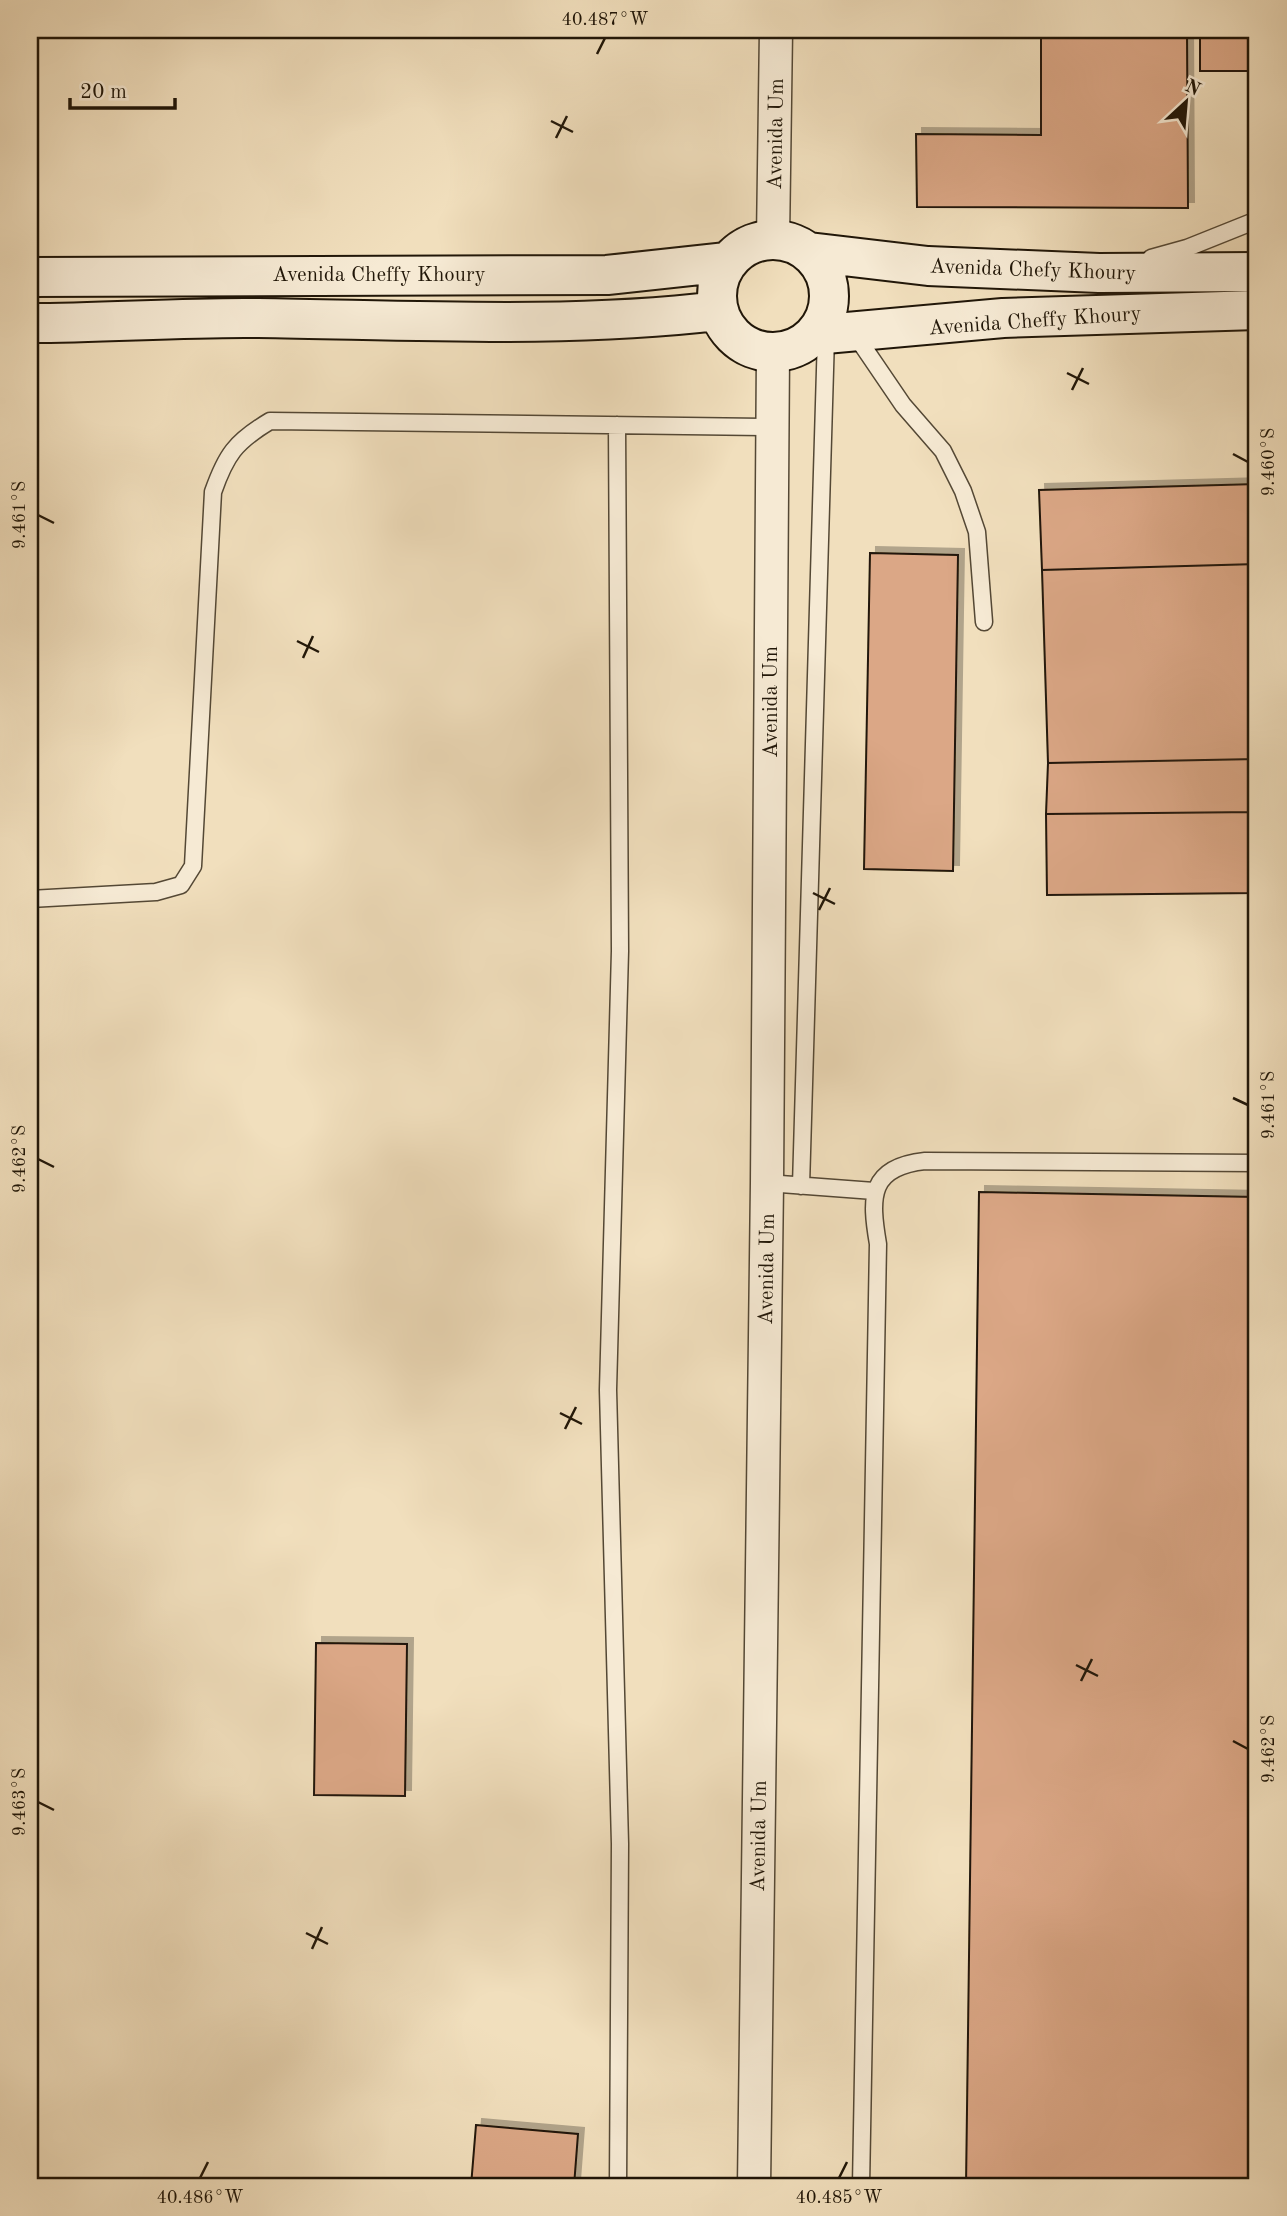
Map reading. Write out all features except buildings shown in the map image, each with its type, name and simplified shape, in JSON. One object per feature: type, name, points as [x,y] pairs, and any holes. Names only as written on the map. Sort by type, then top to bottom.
[{"type":"main road","name":"Avenida Chefy Khoury","points":[[773,239],[799,245],[809,252],[928,266],[1099,273],[1257,272]]},
{"type":"main road","points":[[773,239],[747,245],[727,262],[719,278],[718,311],[733,336],[745,345],[773,352],[795,348],[831,335],[825,320],[829,302],[828,283],[821,266],[809,252]]},
{"type":"main road","name":"Avenida Cheffy Khoury","points":[[30,277],[607,275],[727,262]]},
{"type":"main road","name":"Avenida Cheffy Khoury","points":[[831,335],[1003,318],[1257,310]]},
{"type":"main road","name":"Avenida Cheffy Khoury","points":[[30,323],[242,318],[632,318],[718,311]]},
{"type":"street","name":"Avenida Um","points":[[773,239],[776,30]]},
{"type":"street","name":"Avenida Um","points":[[754,2186],[773,352]]},
{"type":"lane","points":[[1099,273],[1188,248],[1257,220]]},
{"type":"lane","points":[[831,335],[903,405],[943,451],[963,491],[977,532],[984,622]]},
{"type":"lane","points":[[800,1186],[831,335]]},
{"type":"lane","points":[[30,899],[156,892],[181,885],[193,866],[213,492],[224,460],[244,437],[270,421],[772,427]]},
{"type":"lane","points":[[617,425],[620,951],[608,1390],[620,1844],[618,2186]]},
{"type":"lane","points":[[862,2186],[878,1244],[872,1212],[874,1191],[892,1169],[906,1163],[925,1161],[1257,1163]]},
{"type":"lane","points":[[766,1183],[874,1191]]}]
